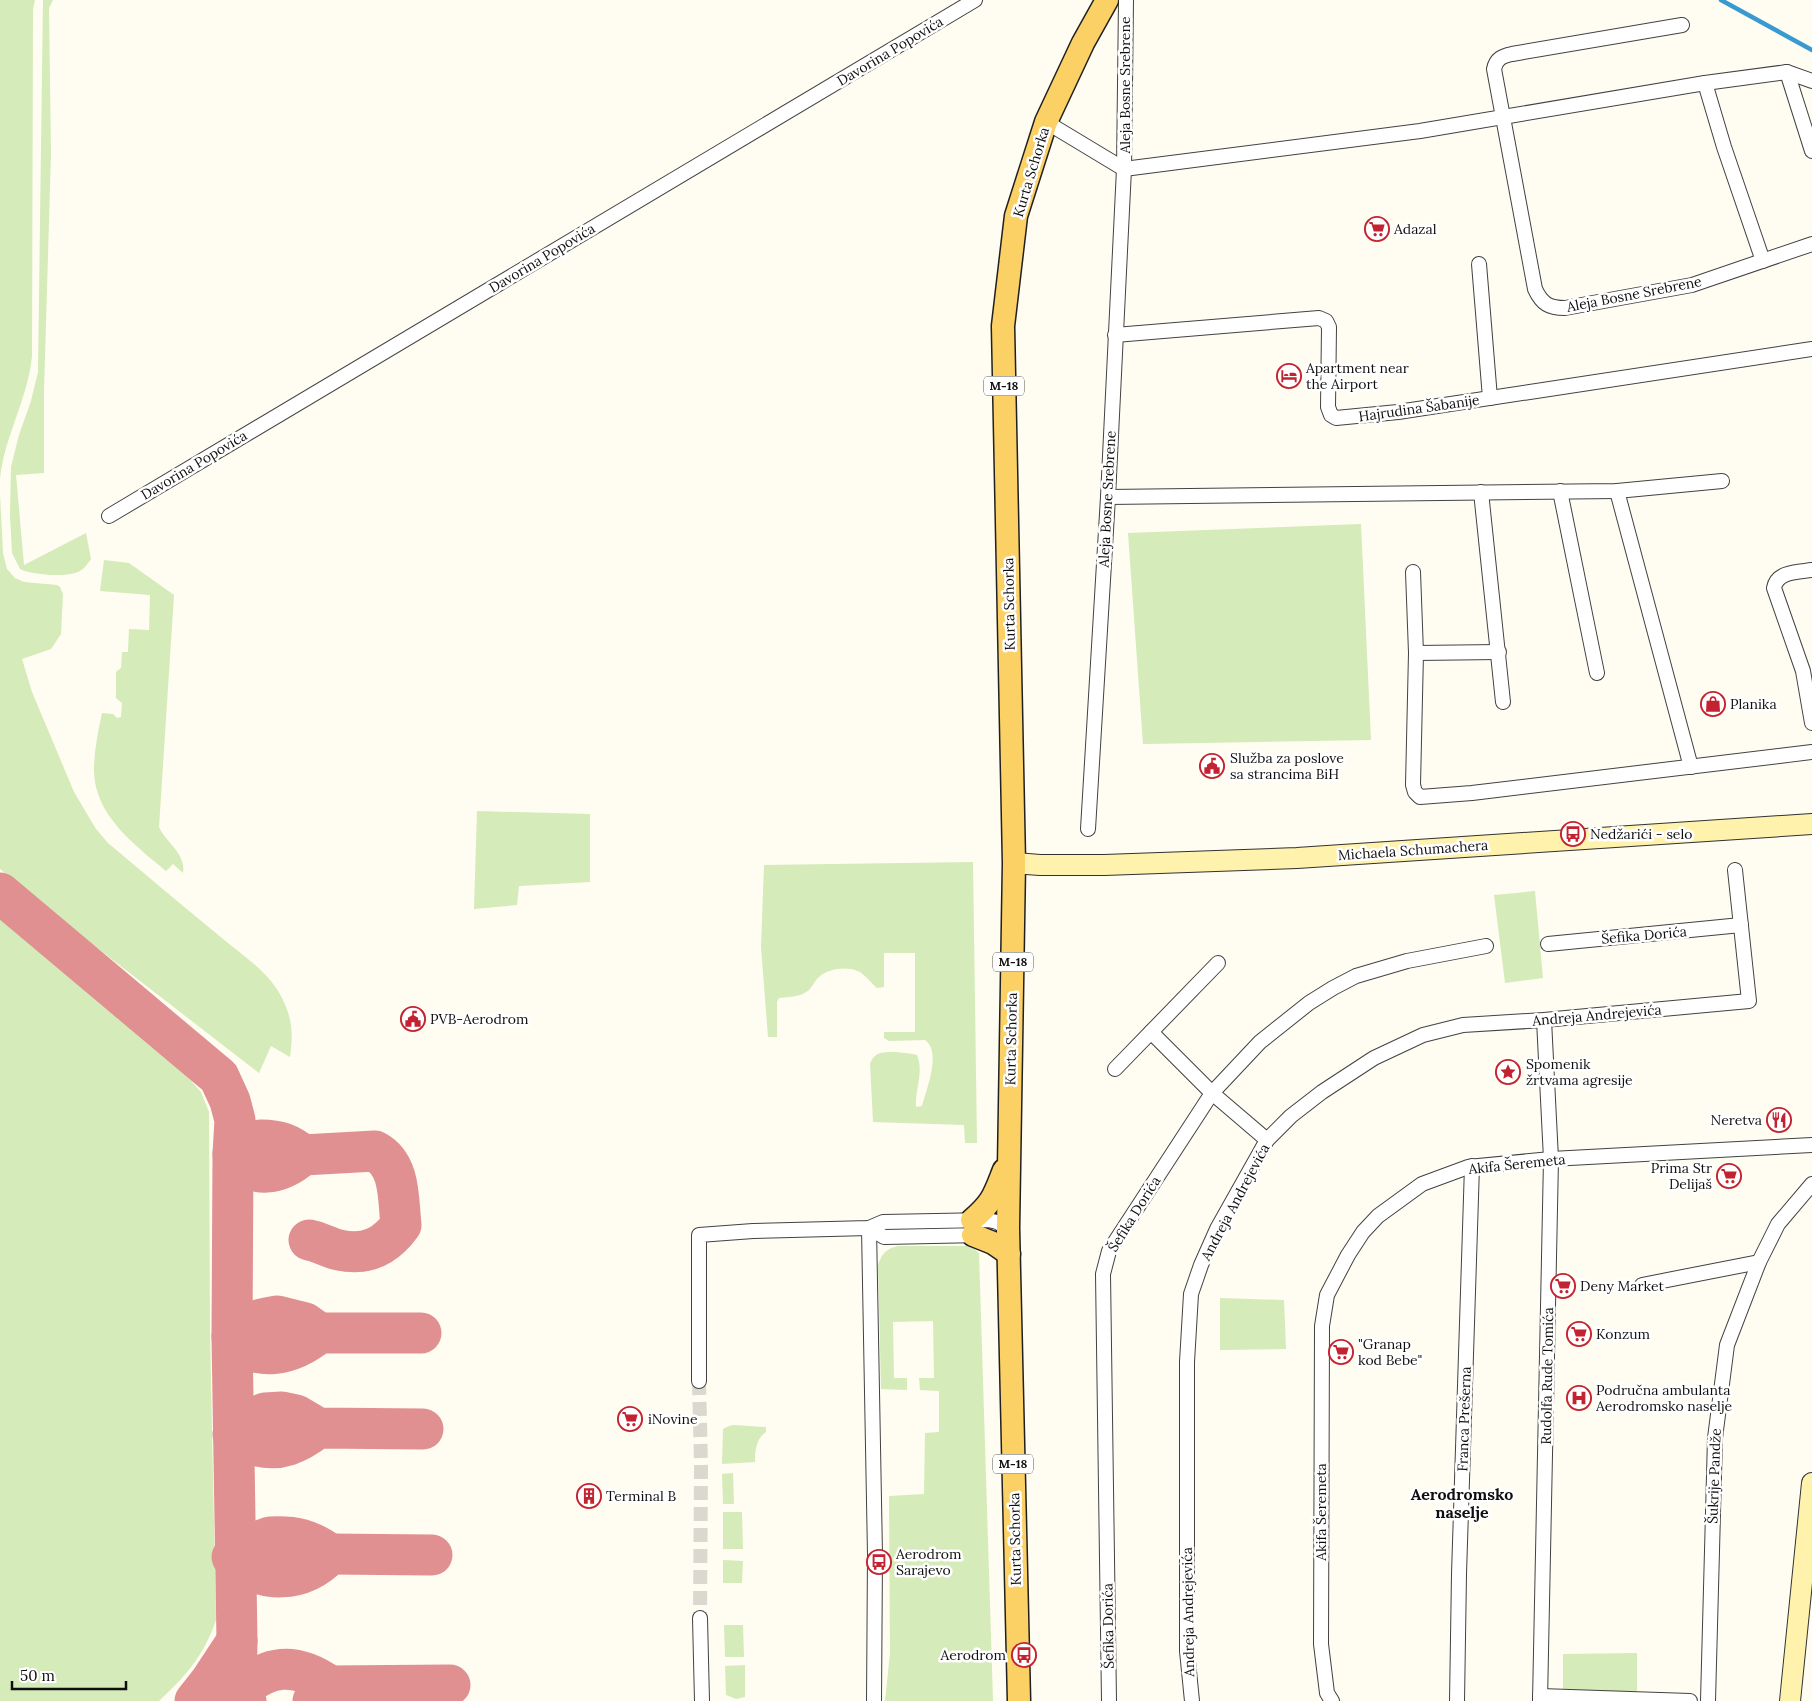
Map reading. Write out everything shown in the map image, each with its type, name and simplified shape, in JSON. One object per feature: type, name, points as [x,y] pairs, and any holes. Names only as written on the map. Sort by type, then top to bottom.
[{"type":"main road","name":"Kurta Schorka","points":[[1019,1701],[1008,1228],[1014,863],[1003,326],[1016,216],[1046,122],[1083,43],[1107,0]]},
{"type":"main road","name":"Michaela Schumachera","points":[[1014,863],[1104,865],[1297,858],[1812,824]]},
{"type":"main road","points":[[1009,1158],[993,1198],[972,1227],[1009,1254]]},
{"type":"main road","points":[[1790,1701],[1812,1483]]},
{"type":"street","name":"Davorina Popovića","points":[[109,516],[975,0]]},
{"type":"street","name":"Aleja Bosne Srebrene","points":[[1088,829],[1108,497],[1124,169],[1126,0]]},
{"type":"street","points":[[1502,117],[1494,69],[1495,63],[1504,56],[1682,25]]},
{"type":"street","name":"Aleja Bosne Srebrene","points":[[1046,122],[1124,169],[1420,131],[1705,83],[1786,72],[1812,81]]},
{"type":"street","points":[[1786,72],[1812,151]]},
{"type":"street","points":[[1705,83],[1724,147],[1763,261]]},
{"type":"street","name":"Aleja Bosne Srebrene","points":[[1502,117],[1535,289],[1540,299],[1546,305],[1554,308],[1565,308],[1692,285],[1812,244]]},
{"type":"street","points":[[1479,264],[1490,398]]},
{"type":"street","name":"Hajrudina Šabanije","points":[[1116,335],[1319,318],[1326,321],[1329,327],[1328,408],[1333,417],[1336,418],[1398,412],[1812,350]]},
{"type":"street","points":[[1108,497],[1616,490],[1722,481]]},
{"type":"street","points":[[1616,490],[1690,767]]},
{"type":"street","points":[[1560,491],[1597,673]]},
{"type":"street","points":[[1481,492],[1503,702]]},
{"type":"street","points":[[1812,570],[1786,574],[1775,582],[1774,588],[1802,671],[1812,723]]},
{"type":"street","points":[[1413,572],[1416,653],[1413,785],[1415,792],[1420,797],[1472,793],[1812,752]]},
{"type":"street","points":[[1416,653],[1499,652]]},
{"type":"street","name":"Andreja Andrejevića","points":[[1192,1701],[1187,1651],[1186,1362],[1191,1294],[1217,1229],[1268,1140],[1291,1116],[1322,1092],[1374,1058],[1423,1035],[1463,1025],[1544,1020],[1749,1001],[1735,870]]},
{"type":"street","name":"Šefika Dorića","points":[[1548,944],[1741,925]]},
{"type":"street","name":"Šefika Dorića","points":[[1109,1701],[1103,1274],[1109,1251],[1212,1093],[1260,1042],[1309,1003],[1356,976],[1407,961],[1486,946]]},
{"type":"street","points":[[1115,1069],[1218,963]]},
{"type":"street","name":"Rudolfa Rude Tomića","points":[[1540,1699],[1551,1159],[1544,1020]]},
{"type":"street","points":[[1151,1032],[1212,1093],[1268,1140]]},
{"type":"street","name":"Akifa Šeremeta","points":[[1332,1701],[1327,1693],[1321,1644],[1322,1326],[1327,1295],[1348,1255],[1364,1232],[1378,1216],[1422,1184],[1470,1167],[1551,1159],[1812,1146]]},
{"type":"street","name":"Franca Prešerna","points":[[1457,1701],[1470,1167]]},
{"type":"street","name":"Šukrije Pandže","points":[[1708,1701],[1715,1438],[1727,1345],[1759,1262],[1778,1224],[1812,1184]]},
{"type":"street","points":[[699,1381],[699,1235],[753,1230],[869,1228],[884,1237],[972,1227],[988,1220],[998,1222],[1008,1228]]},
{"type":"street","points":[[869,1228],[875,1555],[874,1701]]},
{"type":"street","points":[[1642,1285],[1759,1262]]},
{"type":"street","points":[[700,1618],[702,1701]]},
{"type":"street","points":[[1540,1699],[1690,1701]]},
{"type":"green space","points":[[0,0],[35,0],[33,9],[32,356],[26,387],[2,463],[0,479]]},
{"type":"green space","points":[[43,0],[53,0],[49,8],[51,153],[44,391],[44,473],[16,475],[24,565],[86,533],[91,559],[80,571],[59,575],[32,573],[20,569],[12,553],[10,515],[11,467],[38,372]]},
{"type":"green space","points":[[0,495],[3,553],[7,569],[15,578],[24,582],[57,585],[63,594],[61,634],[51,649],[22,659],[32,692],[74,792],[96,829],[108,843],[253,963],[276,988],[286,1006],[290,1020],[292,1041],[290,1057],[271,1046],[259,1073],[65,923],[0,869]]},
{"type":"green space","points":[[1361,524],[1371,740],[1143,744],[1128,533]]},
{"type":"green space","points":[[104,560],[129,563],[174,595],[159,827],[179,854],[182,860],[183,873],[173,864],[166,871],[118,828],[101,801],[96,786],[95,756],[102,713],[113,714],[117,718],[121,717],[122,703],[116,698],[116,672],[121,668],[122,652],[128,652],[129,629],[149,630],[150,595],[100,591]]},
{"type":"green space","points":[[477,811],[590,814],[590,882],[519,886],[517,905],[474,909]]},
{"type":"green space","points":[[973,862],[977,1143],[965,1143],[964,1125],[873,1122],[870,1063],[875,1056],[889,1052],[917,1055],[920,1068],[916,1107],[922,1106],[929,1081],[933,1062],[930,1046],[925,1040],[889,1041],[884,1038],[884,1032],[915,1032],[915,953],[884,953],[884,987],[877,988],[865,976],[855,970],[839,969],[823,974],[803,994],[779,998],[777,1002],[777,1037],[768,1037],[761,947],[764,865]]},
{"type":"green space","points":[[1535,891],[1543,978],[1505,983],[1494,895]]},
{"type":"green space","points":[[0,919],[185,1074],[201,1092],[209,1112],[210,1332],[216,1620],[206,1644],[193,1664],[178,1683],[159,1701],[0,1701]]},
{"type":"green space","points":[[898,1246],[970,1246],[979,1253],[993,1701],[885,1701],[890,1653],[889,1496],[924,1494],[925,1433],[939,1432],[939,1391],[920,1390],[919,1378],[934,1378],[933,1321],[893,1322],[894,1378],[907,1378],[907,1390],[881,1389],[878,1265],[885,1252]]},
{"type":"green space","points":[[1220,1298],[1284,1300],[1286,1349],[1220,1350]]},
{"type":"green space","points":[[734,1425],[766,1427],[766,1432],[760,1438],[757,1445],[755,1462],[722,1464],[723,1429]]},
{"type":"green space","points":[[733,1473],[734,1504],[723,1504],[722,1474]]},
{"type":"green space","points":[[723,1512],[742,1512],[743,1549],[723,1549]]},
{"type":"green space","points":[[723,1560],[743,1561],[742,1583],[723,1583]]},
{"type":"green space","points":[[724,1625],[743,1625],[744,1657],[725,1657]]},
{"type":"green space","points":[[1637,1653],[1637,1693],[1563,1690],[1563,1654]]},
{"type":"green space","points":[[745,1665],[745,1697],[736,1699],[726,1695],[725,1666]]},
{"type":"waterway","points":[[1721,0],[1812,50]]},
{"type":"taxiway","points":[[0,893],[219,1077],[230,1101],[235,1120],[233,1154],[232,1337],[237,1641],[236,1701]]},
{"type":"taxiway","points":[[261,1140],[284,1143],[303,1155],[285,1167],[276,1171],[266,1172],[249,1168],[241,1163],[233,1154],[246,1144],[261,1140]]},
{"type":"taxiway","points":[[303,1155],[375,1151],[390,1165],[394,1174],[397,1184],[401,1225],[388,1239],[366,1251],[349,1252],[309,1240]]},
{"type":"taxiway","points":[[277,1316],[305,1323],[319,1333],[287,1351],[263,1354],[242,1346],[232,1337],[246,1325],[277,1316]]},
{"type":"taxiway","points":[[319,1333],[421,1333]]},
{"type":"taxiway","points":[[318,1428],[296,1442],[272,1448],[251,1444],[233,1434],[240,1426],[255,1417],[265,1413],[282,1412],[296,1415],[318,1428],[423,1429]]},
{"type":"taxiway","points":[[270,1537],[287,1537],[302,1540],[330,1554],[319,1564],[307,1571],[282,1577],[256,1572],[243,1566],[232,1557],[254,1543],[270,1537]]},
{"type":"taxiway","points":[[330,1554],[432,1555]]},
{"type":"taxiway","points":[[195,1701],[237,1641]]},
{"type":"taxiway","points":[[246,1701],[236,1694],[259,1677],[282,1669],[305,1672],[330,1686],[324,1694],[313,1701]]},
{"type":"taxiway","points":[[330,1686],[450,1685]]},
{"type":"tunnel","points":[[699,1381],[701,1465],[700,1618]]},
{"type":"place","name":"Adazal","points":[[1377,229]]},
{"type":"place","name":"Apartment near the Airport","points":[[1289,376]]},
{"type":"place","name":"Planika","points":[[1713,704]]},
{"type":"place","name":"Služba za poslove sa strancima BiH","points":[[1212,766]]},
{"type":"place","name":"Nedžarići - selo","points":[[1573,834]]},
{"type":"place","name":"PVB-Aerodrom","points":[[413,1019]]},
{"type":"place","name":"Spomenik žrtvama agresije","points":[[1508,1072]]},
{"type":"place","name":"Neretva","points":[[1779,1120]]},
{"type":"place","name":"Prima Str Delijaš","points":[[1729,1176]]},
{"type":"place","name":"Deny Market","points":[[1563,1286]]},
{"type":"place","name":"Konzum","points":[[1579,1334]]},
{"type":"place","name":"\"Granap kod Bebe\"","points":[[1341,1352]]},
{"type":"place","name":"Područna ambulanta Aerodromsko naselje","points":[[1579,1398]]},
{"type":"place","name":"iNovine","points":[[630,1419]]},
{"type":"place","name":"Terminal B","points":[[589,1496]]},
{"type":"place","name":"Aerodrom Sarajevo","points":[[879,1562]]},
{"type":"place","name":"Aerodrom","points":[[1024,1655]]},
{"type":"district","name":"Aerodromsko naselje","points":[[1462,1503]]}]
